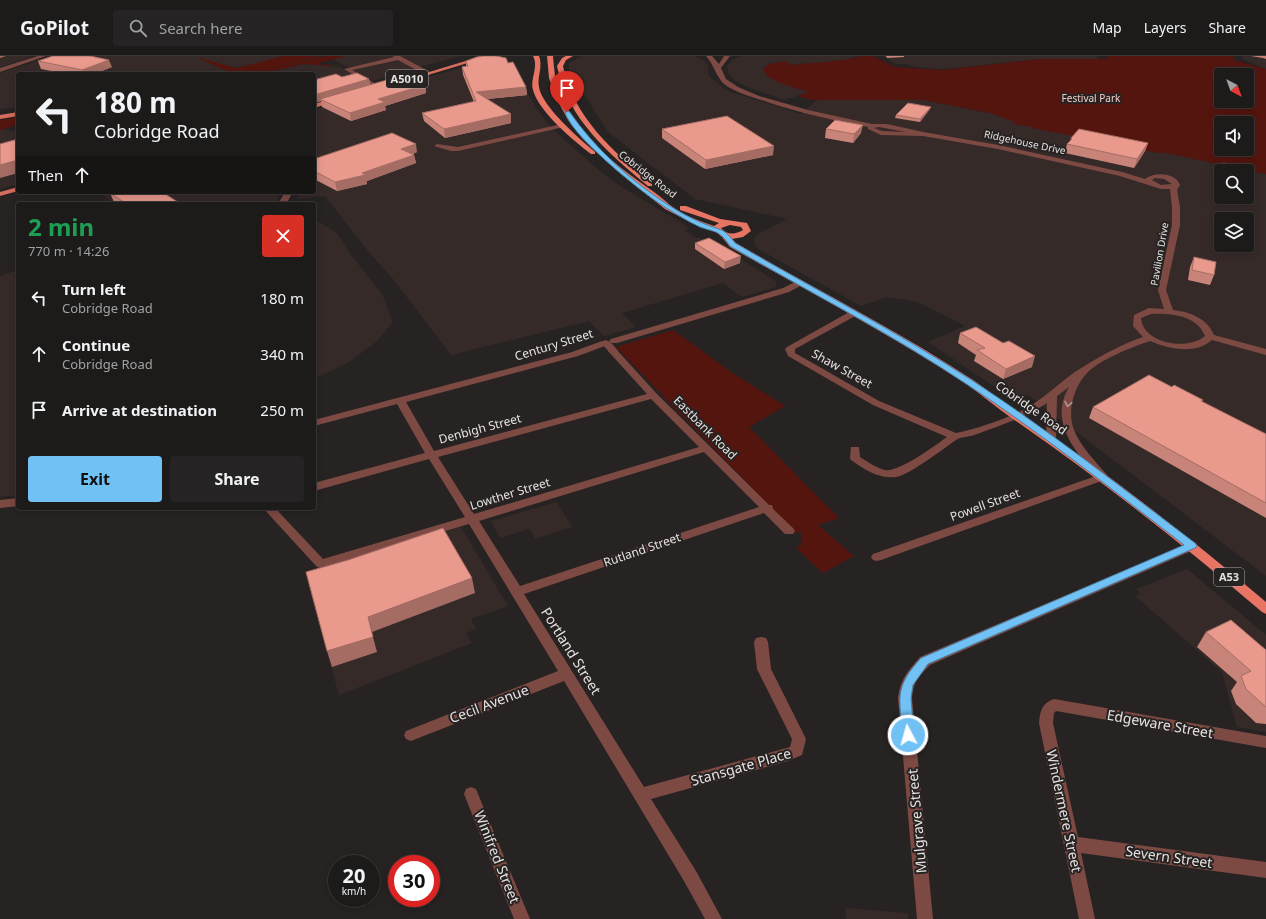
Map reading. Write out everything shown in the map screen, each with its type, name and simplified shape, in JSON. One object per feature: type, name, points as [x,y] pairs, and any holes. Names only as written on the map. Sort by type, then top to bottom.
[{"type":"highway","points":[[536,56],[538,61],[536,89],[545,105],[562,126],[595,155],[624,175]]},
{"type":"highway","name":"Cobridge Road","points":[[550,56],[551,73],[560,99],[578,129],[624,175],[669,208],[703,226],[718,230],[726,235],[733,245],[914,347],[971,383],[1103,477],[1192,546],[1266,609]]},
{"type":"highway","points":[[570,56],[561,63],[560,72],[571,98],[594,134],[628,166],[672,203]]},
{"type":"highway","points":[[656,197],[672,203]]},
{"type":"highway","name":"Cobridge Road","points":[[672,203],[719,221],[736,223]]},
{"type":"highway","points":[[718,230],[717,228],[720,225],[736,223],[748,229],[746,233],[736,236],[726,235]]},
{"type":"highway","name":"Cobridge Road","points":[[746,233],[745,244],[759,260]]},
{"type":"main road","name":"A5010","points":[[472,56],[390,82],[429,73],[488,56]]},
{"type":"main road","points":[[316,100],[336,95]]},
{"type":"main road","points":[[316,105],[343,98]]},
{"type":"main road","points":[[0,111],[16,109]]},
{"type":"main road","points":[[0,116],[16,113]]},
{"type":"main road","points":[[0,194],[16,190]]},
{"type":"street","points":[[0,70],[43,56]]},
{"type":"street","points":[[709,56],[719,67],[727,56]]},
{"type":"street","points":[[374,86],[347,69],[397,57],[422,71],[429,73]]},
{"type":"street","name":"Ridgehouse Drive","points":[[719,67],[720,76],[725,82],[751,95],[819,116],[872,126],[870,128],[875,131],[892,130],[923,134],[1004,148],[1151,180]]},
{"type":"street","points":[[436,146],[458,149],[562,126]]},
{"type":"street","points":[[1151,180],[1162,176],[1170,178],[1176,183],[1174,186],[1159,186]]},
{"type":"street","points":[[1151,180],[1173,198]]},
{"type":"street","name":"Pavilion Drive","points":[[1169,311],[1164,300],[1162,290],[1176,225],[1176,208],[1173,198],[1174,186]]},
{"type":"street","name":"Century Street","points":[[316,422],[609,345],[786,290],[799,283]]},
{"type":"street","points":[[1149,311],[1169,311],[1197,320],[1205,326],[1210,337],[1207,342],[1191,347],[1170,345],[1151,338],[1138,328],[1136,322],[1137,317],[1149,311]]},
{"type":"street","name":"Shaw Street","points":[[854,313],[792,347],[790,350],[791,354],[876,402],[955,436]]},
{"type":"street","points":[[1210,337],[1266,352]]},
{"type":"street","points":[[855,449],[854,458],[872,469],[885,474],[897,473],[935,451],[955,436],[971,433],[1027,412],[1096,361],[1131,344],[1151,338]]},
{"type":"street","name":"Eastbank Road","points":[[609,345],[653,395],[768,508],[789,531]]},
{"type":"street","points":[[1085,369],[1070,393],[1065,418],[1072,440],[1103,477]]},
{"type":"street","name":"Denbigh Street","points":[[316,487],[653,395]]},
{"type":"street","points":[[1051,439],[1052,395]]},
{"type":"street","name":"Portland Street","points":[[400,400],[432,456],[641,795],[714,919]]},
{"type":"street","name":"Lowther Street","points":[[272,510],[321,564],[472,520],[707,448]]},
{"type":"street","name":"Powell Street","points":[[877,557],[1103,477]]},
{"type":"street","points":[[0,504],[16,502]]},
{"type":"street","name":"Rutland Street","points":[[516,592],[768,508]]},
{"type":"street","name":"Mulgrave Street","points":[[925,919],[905,698],[907,684],[915,672],[925,661],[935,656],[990,634],[1192,546]]},
{"type":"street","name":"Stansgate Place","points":[[641,795],[788,755],[797,751],[799,739],[764,669],[761,642]]},
{"type":"street","name":"Cecil Avenue","points":[[411,735],[566,674]]},
{"type":"street","name":"Edgeware Street","points":[[1054,706],[1266,742]]},
{"type":"street","name":"Windermere Street","points":[[1054,706],[1047,711],[1046,723],[1087,919]]},
{"type":"street","name":"Winifred Street","points":[[471,794],[522,919]]},
{"type":"street","name":"Severn Street","points":[[1072,844],[1266,870]]},
{"type":"shaded area","points":[[0,56],[34,56],[0,67]]},
{"type":"shaded area","points":[[53,56],[302,56],[232,72],[16,72],[16,107],[0,109],[0,73]]},
{"type":"shaded area","points":[[346,56],[461,56],[372,81],[332,59]]},
{"type":"shaded area","name":"Festival Park","points":[[582,56],[694,56],[703,60],[708,65],[708,75],[718,84],[731,92],[801,114],[819,98],[875,98],[923,100],[998,115],[1218,164],[1214,164],[1214,204],[1254,204],[1254,171],[1266,174],[1266,576],[1028,395],[1017,402],[928,342],[965,326],[918,302],[887,297],[861,306],[758,249],[754,243],[758,234],[787,219],[695,199],[609,133],[569,71],[569,63]]},
{"type":"shaded area","points":[[741,56],[859,56],[844,60],[791,65],[785,61],[765,66],[763,69],[774,80],[809,92],[785,100],[752,89],[735,81],[728,73],[727,66],[732,60]]},
{"type":"shaded area","points":[[883,56],[1096,56],[1101,60],[1040,59],[943,69],[896,64]]},
{"type":"shaded area","points":[[1242,56],[1266,56],[1266,69],[1243,59]]},
{"type":"shaded area","points":[[304,64],[340,67],[353,74],[316,98],[316,72],[268,72]]},
{"type":"shaded area","points":[[465,67],[514,67],[530,98],[545,120],[557,133],[601,172],[617,184],[688,227],[686,231],[694,237],[711,241],[776,281],[776,287],[742,297],[723,283],[622,313],[636,327],[604,336],[589,321],[451,355],[393,279],[368,251],[325,196],[297,199],[298,194],[316,194],[316,109]]},
{"type":"shaded area","points":[[0,129],[16,131],[16,139],[0,147]]},
{"type":"shaded area","points":[[16,148],[16,185],[0,189],[0,152]]},
{"type":"shaded area","points":[[101,194],[280,194],[276,202],[112,202]]},
{"type":"shaded area","points":[[316,220],[337,233],[351,255],[382,294],[393,322],[376,342],[349,362],[316,378]]},
{"type":"shaded area","points":[[16,271],[16,495],[0,497],[0,276]]},
{"type":"shaded area","points":[[557,502],[572,527],[535,539],[530,529],[500,538],[491,521]]},
{"type":"shaded area","points":[[461,527],[508,606],[471,619],[476,629],[466,633],[472,643],[339,695],[308,585],[328,566]]},
{"type":"shaded area","points":[[1187,569],[1266,635],[1266,732],[1237,727],[1222,672],[1135,596],[1141,594],[1136,589]]},
{"type":"shaded area","points":[[845,908],[908,913],[908,919],[846,919]]},
{"type":"green space","points":[[283,56],[322,56],[266,69],[326,56],[346,56],[319,63],[323,65],[331,64],[332,66],[303,64],[269,72],[225,72],[227,71],[198,58],[236,68]]},
{"type":"green space","name":"Festival Park","points":[[873,56],[895,67],[942,70],[1040,59],[1109,59],[1106,56],[1234,56],[1234,60],[1266,69],[1266,174],[1254,171],[1254,164],[1218,164],[1161,152],[1163,154],[1013,124],[1014,122],[990,113],[923,100],[810,100],[798,96],[808,92],[775,81],[765,74],[763,69],[769,64],[786,61],[791,65]]},
{"type":"green space","points":[[16,117],[16,126],[0,130],[0,120]]},
{"type":"green space","points":[[673,330],[734,374],[785,406],[749,427],[839,518],[818,525],[854,556],[823,573],[796,548],[801,545],[801,532],[795,533],[616,347]]},
{"type":"building","points":[[53,56],[90,56],[109,60],[82,70],[38,61]]},
{"type":"building","points":[[484,56],[506,58],[508,63],[513,62],[526,87],[476,92],[511,114],[444,129],[422,113],[476,101],[462,67],[468,66],[466,61]]},
{"type":"building","points":[[357,73],[369,79],[316,94],[316,79],[336,74],[342,77]]},
{"type":"building","points":[[401,76],[425,85],[378,99],[385,102],[350,113],[320,99]]},
{"type":"building","points":[[908,103],[931,107],[920,119],[896,115]]},
{"type":"building","points":[[727,116],[774,146],[706,160],[662,129]]},
{"type":"building","points":[[835,120],[863,125],[854,134],[826,129]]},
{"type":"building","points":[[1079,129],[1148,143],[1137,159],[1067,144]]},
{"type":"building","points":[[392,133],[416,144],[401,149],[414,155],[362,173],[365,175],[335,182],[316,172],[316,158]]},
{"type":"building","points":[[16,140],[16,161],[0,165],[0,144]]},
{"type":"building","points":[[112,194],[165,194],[178,202],[124,202]]},
{"type":"building","points":[[709,238],[741,256],[725,262],[695,243]]},
{"type":"building","points":[[1194,257],[1216,262],[1214,275],[1192,270]]},
{"type":"building","points":[[976,327],[1003,343],[1009,341],[1035,356],[1006,369],[977,350],[985,348],[960,333]]},
{"type":"building","points":[[1149,375],[1172,387],[1174,385],[1203,400],[1201,401],[1266,434],[1266,503],[1093,407]]},
{"type":"building","points":[[443,528],[472,578],[368,617],[373,637],[327,651],[306,572],[348,560]]},
{"type":"building","points":[[1231,620],[1266,650],[1266,707],[1246,689],[1241,676],[1251,671],[1206,632]]},
{"type":"route","points":[[567,112],[578,129],[604,157],[624,175],[669,208],[703,226],[718,230],[726,235],[727,239],[733,245],[905,341],[971,383],[1016,416],[1051,439],[1192,546],[925,661],[907,684],[905,698],[908,735]]}]
